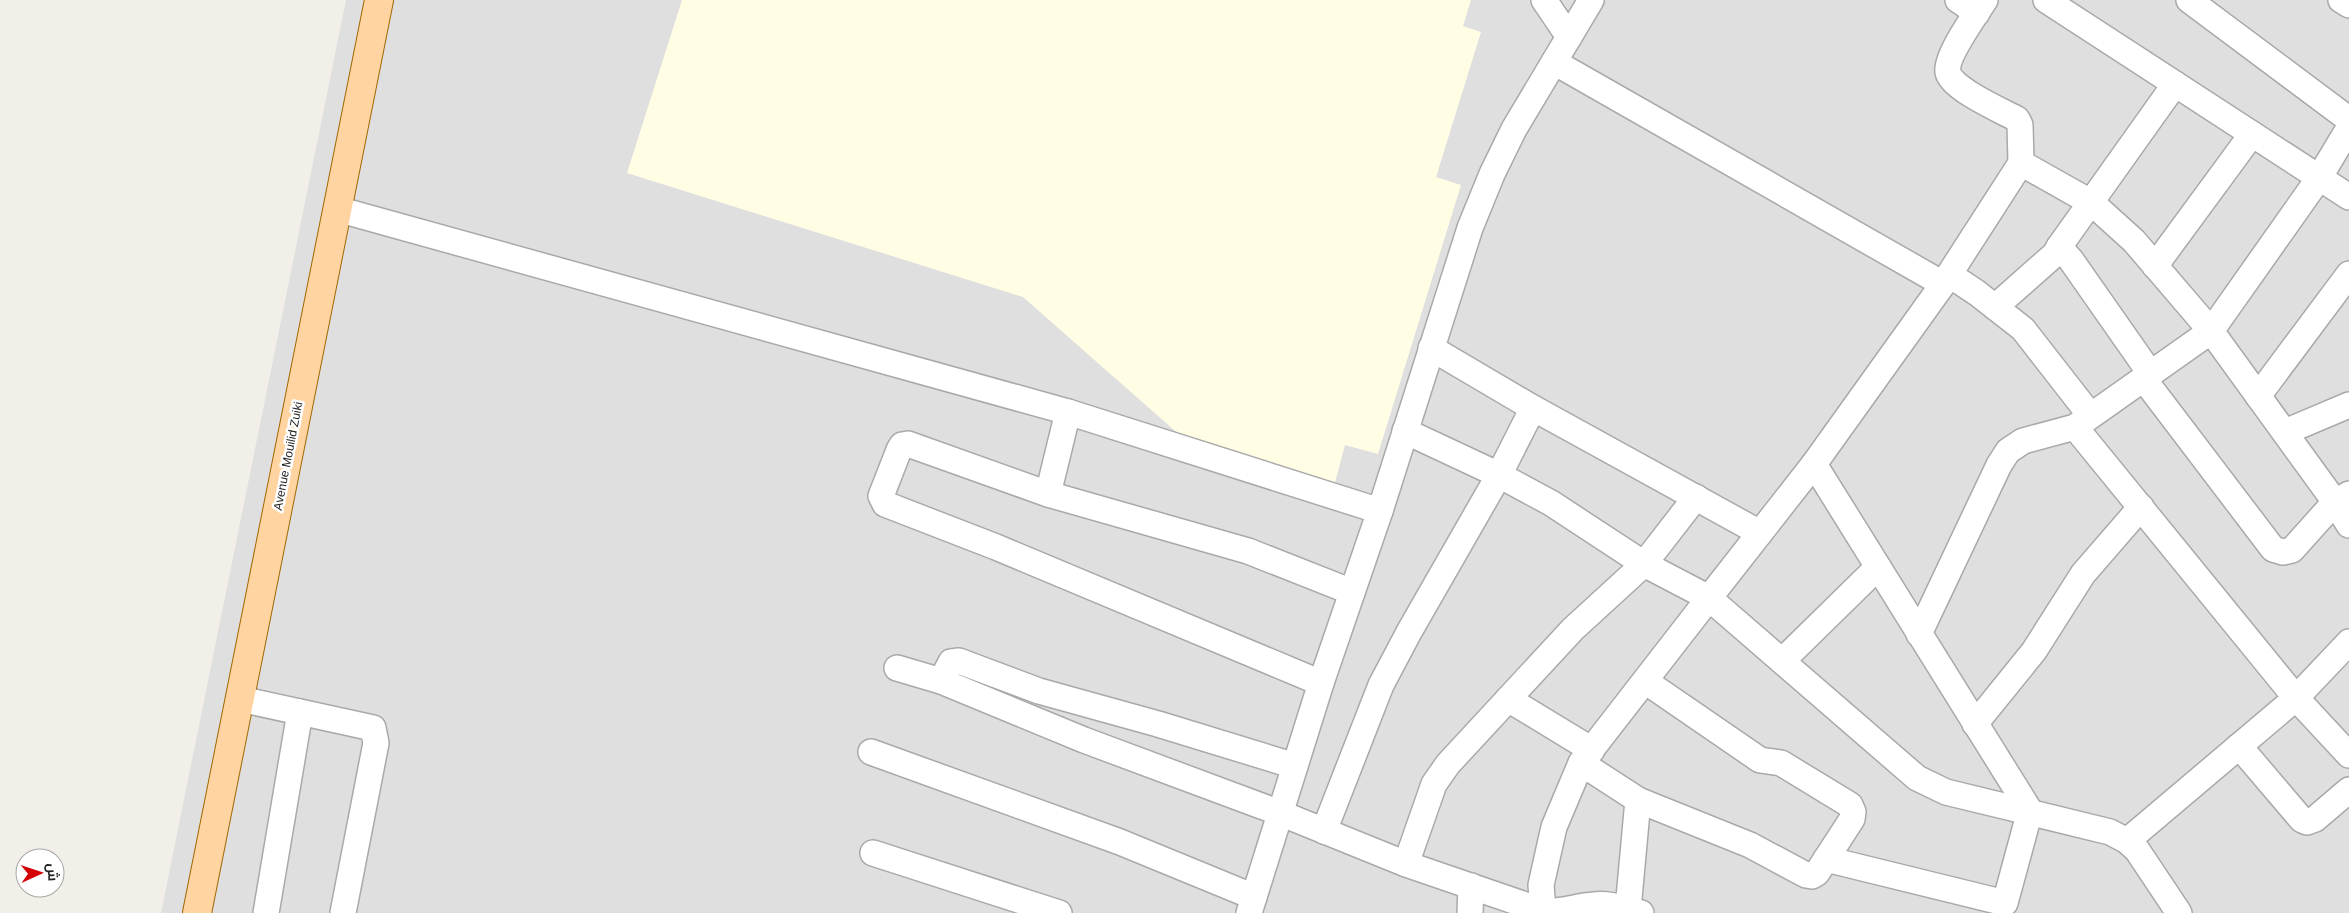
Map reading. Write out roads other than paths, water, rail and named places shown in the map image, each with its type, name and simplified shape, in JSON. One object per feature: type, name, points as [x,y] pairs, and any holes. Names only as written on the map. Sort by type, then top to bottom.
[{"type":"main road","name":"Avenue Mouilid Zuiki","points":[[197,913],[378,0]]},
{"type":"street","points":[[1544,0],[1569,37]]},
{"type":"street","points":[[871,752],[1120,842],[1252,905],[1321,682],[1380,511],[1470,228],[1492,174],[1514,129],[1591,0]]},
{"type":"street","points":[[2046,0],[2349,197]]},
{"type":"street","points":[[2189,0],[2347,118],[2349,123]]},
{"type":"street","points":[[2341,0],[2349,5]]},
{"type":"street","points":[[1543,911],[1541,885],[1554,827],[1587,756],[1814,464],[1947,280],[2021,163],[2020,125],[2017,119],[1954,84],[1948,72],[1949,60],[1973,4]]},
{"type":"street","points":[[1554,62],[1995,307],[2023,329],[2082,421],[2141,507],[2296,698],[2344,742]]},
{"type":"street","points":[[1995,307],[2055,254],[2175,84]]},
{"type":"street","points":[[1919,634],[1998,465],[2008,451],[2023,441],[2082,421],[2211,331],[2319,178],[2349,128]]},
{"type":"street","points":[[2155,266],[2252,134]]},
{"type":"street","points":[[2021,163],[2092,203],[2134,241],[2211,331],[2285,432],[2342,498],[2349,526]]},
{"type":"street","points":[[337,208],[1068,412],[1380,511]]},
{"type":"street","points":[[2059,247],[2071,260],[2146,375],[2273,549],[2283,552],[2292,550],[2342,498]]},
{"type":"street","points":[[2258,396],[2347,282]]},
{"type":"street","points":[[1431,348],[1533,408],[1760,533]]},
{"type":"street","points":[[2285,432],[2349,405]]},
{"type":"street","points":[[1324,831],[1381,685],[1409,632],[1499,476],[1533,408]]},
{"type":"street","points":[[1048,494],[1068,412]]},
{"type":"street","points":[[1405,432],[1499,476],[1551,503],[1644,564],[1709,598],[1917,778],[1946,792],[2110,832],[2127,841],[2137,850],[2179,913]]},
{"type":"street","points":[[1321,682],[885,504],[881,496],[899,450],[902,445],[908,444],[1048,494],[1248,551],[1352,592]]},
{"type":"street","points":[[1814,464],[2030,811],[2005,903],[1826,859]]},
{"type":"street","points":[[1406,864],[1434,784],[1448,764],[1573,629],[1644,564],[1696,497]]},
{"type":"street","points":[[1975,724],[2034,651],[2082,574],[2141,507]]},
{"type":"street","points":[[1782,661],[1878,567]]},
{"type":"street","points":[[2127,841],[2296,698],[2349,642]]},
{"type":"street","points":[[941,681],[950,662],[959,661],[1039,691],[1158,724],[1295,766]]},
{"type":"street","points":[[898,668],[941,681],[1084,740],[1280,813],[1406,864],[1543,911],[1555,912],[1608,905],[1634,911],[1638,800]]},
{"type":"street","points":[[1508,699],[1587,756],[1638,800],[1750,845],[1806,876],[1812,876],[1817,873],[1852,819],[1853,812],[1850,805],[1780,763],[1760,760],[1645,681]]},
{"type":"street","points":[[240,699],[373,728],[376,733],[376,743],[343,913]]},
{"type":"street","points":[[266,913],[300,712]]},
{"type":"street","points":[[2239,746],[2302,820],[2307,822],[2315,819],[2349,790]]},
{"type":"street","points":[[872,852],[1059,913]]},
{"type":"street","points":[[1470,913],[1471,886]]}]
